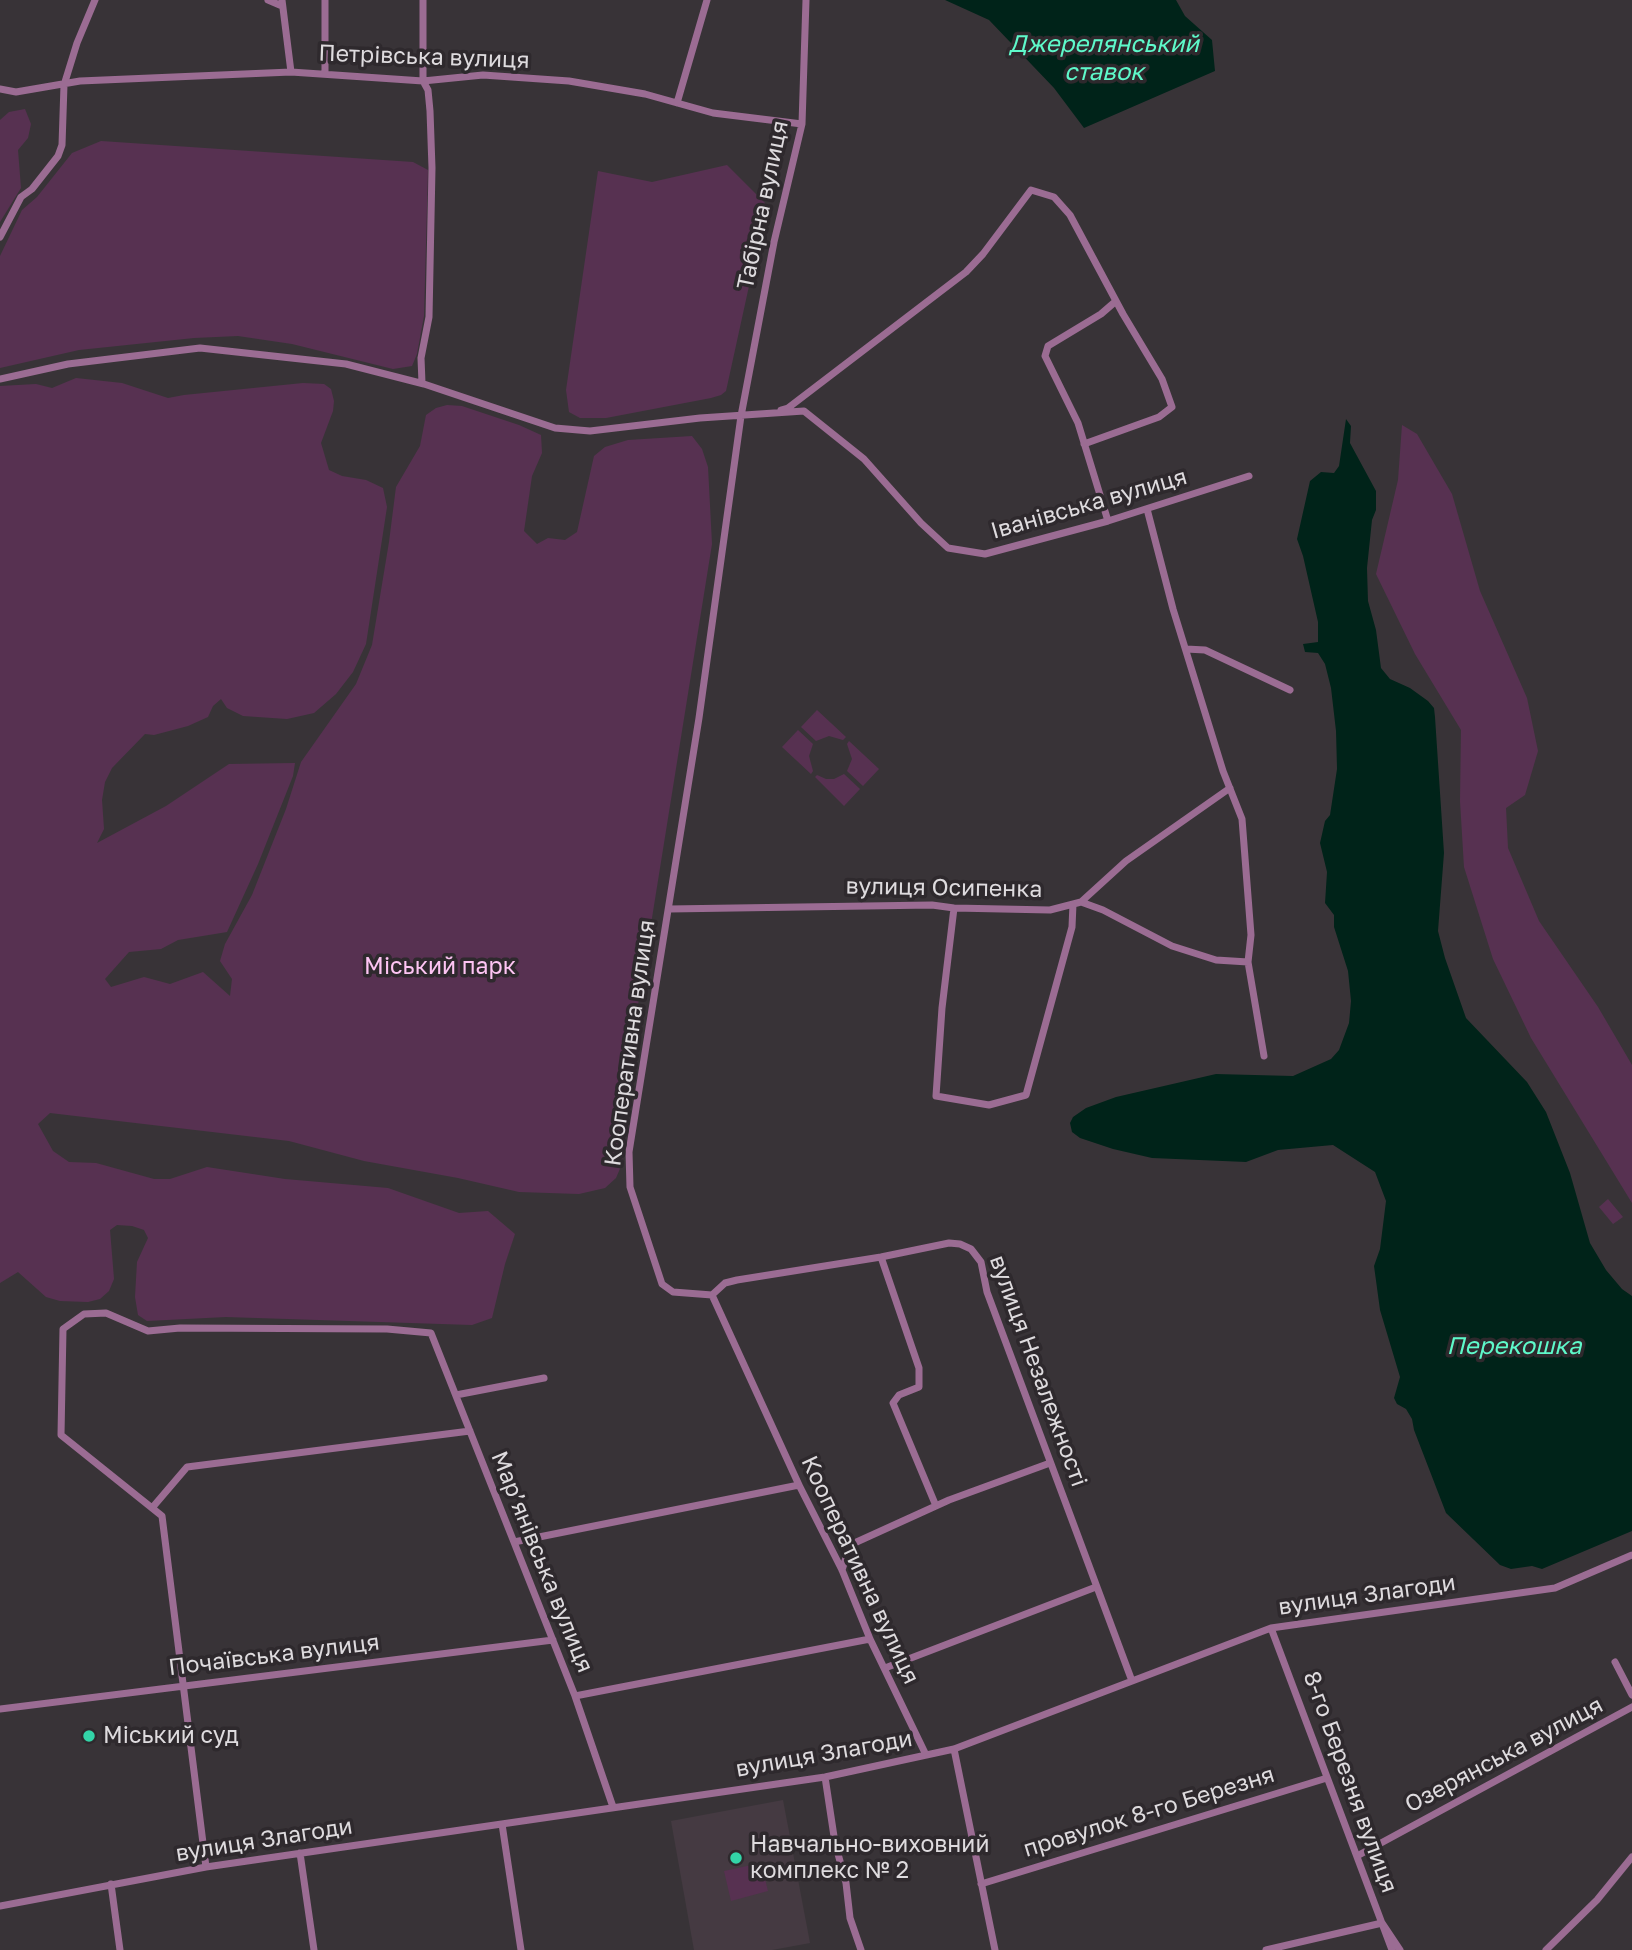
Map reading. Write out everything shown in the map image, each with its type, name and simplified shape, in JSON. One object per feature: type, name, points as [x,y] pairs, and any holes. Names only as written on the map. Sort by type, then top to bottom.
[{"type":"street","points":[[0,237],[21,197],[38,182],[58,156],[62,145],[64,85],[77,43],[95,0]]},
{"type":"street","points":[[268,0],[282,3],[291,72]]},
{"type":"street","points":[[325,0],[325,74]]},
{"type":"street","points":[[422,383],[421,358],[429,317],[432,168],[428,90],[423,80],[423,0]]},
{"type":"street","points":[[677,103],[707,0]]},
{"type":"street","name":"Табірна вулиця","points":[[741,416],[774,242],[802,124],[806,0]]},
{"type":"street","name":"Петрівська вулиця","points":[[0,89],[16,92],[80,81],[291,72],[423,80],[483,75],[569,81],[645,94],[713,113],[802,124]]},
{"type":"street","points":[[767,414],[788,408],[966,272],[983,254],[1031,190],[1055,197],[1070,215],[1161,379],[1172,407],[1159,417],[1084,444]]},
{"type":"street","points":[[1108,521],[1078,424],[1045,356],[1048,346],[1101,314],[1116,301]]},
{"type":"street","name":"Іванівська вулиця","points":[[0,379],[68,364],[200,348],[346,364],[422,383],[555,428],[590,431],[804,411],[864,458],[921,523],[948,548],[985,554],[1108,521],[1248,476]]},
{"type":"street","name":"Кооперативна вулиця","points":[[741,416],[699,718],[629,1152],[630,1187],[662,1284],[673,1292],[712,1295],[926,1755]]},
{"type":"street","points":[[1147,509],[1186,649],[1242,819],[1251,935],[1248,962],[1264,1056]]},
{"type":"street","points":[[1186,649],[1205,650],[1290,691]]},
{"type":"street","points":[[954,908],[942,1008],[936,1096],[989,1105],[1026,1095],[1077,903],[1126,861],[1230,788]]},
{"type":"street","points":[[1077,903],[1103,910],[1172,946],[1216,960],[1248,962]]},
{"type":"street","name":"вулиця Осипенка","points":[[669,909],[918,905],[1049,910],[1077,903]]},
{"type":"street","name":"вулиця Незалежності","points":[[712,1295],[724,1283],[737,1280],[949,1243],[971,1249],[981,1262],[988,1292],[1132,1681]]},
{"type":"street","points":[[881,1256],[919,1368],[919,1387],[899,1395],[893,1403],[936,1506]]},
{"type":"street","name":"Мар’янівська вулиця","points":[[152,1508],[61,1435],[63,1329],[84,1314],[106,1313],[148,1331],[180,1328],[387,1329],[431,1332],[575,1696],[613,1807]]},
{"type":"street","points":[[456,1395],[544,1378]]},
{"type":"street","points":[[206,1867],[162,1516],[152,1508],[187,1467],[470,1432]]},
{"type":"street","points":[[842,1570],[850,1545],[936,1506],[1050,1463]]},
{"type":"street","points":[[514,1542],[799,1485]]},
{"type":"street","name":"вулиця Злагоди","points":[[0,1906],[206,1867],[825,1777],[954,1749],[1271,1628],[1555,1588],[1632,1555]]},
{"type":"street","points":[[885,1668],[1096,1587]]},
{"type":"street","name":"8-го Березня вулиця","points":[[1271,1628],[1392,1950]]},
{"type":"street","points":[[575,1696],[870,1639]]},
{"type":"street","name":"Почаївська вулиця","points":[[0,1709],[553,1640]]},
{"type":"street","points":[[1615,1662],[1632,1695]]},
{"type":"street","name":"Озерянська вулиця","points":[[1357,1856],[1632,1707]]},
{"type":"street","points":[[954,1749],[995,1950]]},
{"type":"street","points":[[825,1777],[835,1843],[846,1883],[850,1918],[861,1950]]},
{"type":"street","name":"провулок 8-го Березня","points":[[981,1884],[1327,1778]]},
{"type":"street","points":[[502,1824],[521,1950]]},
{"type":"street","points":[[300,1853],[314,1950]]},
{"type":"street","points":[[1546,1950],[1597,1900],[1632,1857]]},
{"type":"street","points":[[111,1884],[120,1950]]},
{"type":"street","points":[[1266,1950],[1382,1923],[1400,1950]]},
{"type":"shaded area","name":"Навчально-виховний комплекс № 2","points":[[783,1800],[810,1943],[772,1950],[694,1950],[671,1821]]},
{"type":"green space","points":[[25,109],[31,124],[28,138],[18,150],[21,188],[0,222],[0,120],[9,112]]},
{"type":"green space","points":[[101,141],[413,162],[428,170],[424,316],[412,366],[393,369],[292,344],[238,336],[79,350],[0,368],[0,256],[22,210],[37,197],[72,153]]},
{"type":"green space","points":[[727,165],[765,203],[765,213],[726,391],[711,398],[606,418],[580,418],[569,412],[566,390],[598,171],[652,182]]},
{"type":"green space","name":"Міський парк","points":[[76,378],[122,383],[168,398],[303,383],[324,384],[331,389],[334,401],[321,443],[329,470],[342,476],[366,480],[383,488],[387,507],[366,644],[353,672],[336,694],[314,713],[287,719],[243,716],[227,708],[221,699],[213,706],[208,717],[188,726],[154,735],[145,734],[112,768],[105,782],[102,800],[104,829],[97,843],[166,806],[229,764],[295,763],[293,776],[258,864],[227,932],[178,940],[161,949],[129,952],[105,979],[111,987],[144,977],[170,984],[203,972],[230,996],[232,979],[220,961],[225,944],[252,895],[286,809],[301,762],[356,684],[372,645],[396,487],[420,446],[426,415],[447,405],[462,406],[541,435],[542,453],[532,476],[524,531],[537,544],[548,538],[565,540],[577,532],[594,456],[605,447],[628,440],[692,436],[702,449],[708,467],[712,544],[638,1005],[622,1164],[616,1178],[605,1188],[579,1194],[519,1192],[364,1161],[289,1141],[50,1113],[38,1124],[53,1151],[69,1162],[96,1163],[154,1179],[170,1179],[207,1167],[285,1179],[388,1188],[459,1213],[488,1211],[515,1234],[492,1318],[472,1325],[226,1317],[147,1321],[138,1315],[135,1297],[137,1262],[148,1238],[144,1230],[132,1226],[117,1225],[110,1230],[114,1279],[109,1291],[100,1299],[88,1302],[60,1301],[46,1297],[18,1272],[0,1283],[0,386],[36,384],[52,388]]},
{"type":"green space","points":[[1402,425],[1417,434],[1452,494],[1480,591],[1527,698],[1538,751],[1525,795],[1506,808],[1508,848],[1539,921],[1598,1007],[1632,1065],[1632,1203],[1531,1038],[1493,959],[1464,867],[1460,801],[1461,730],[1415,654],[1376,574],[1398,480]]},
{"type":"green space","points":[[817,710],[846,737],[843,740],[829,736],[816,741],[801,727]]},
{"type":"green space","points":[[798,730],[813,744],[809,756],[813,771],[811,774],[782,747]]},
{"type":"green space","points":[[849,741],[879,769],[863,786],[847,771],[852,759],[847,744]]},
{"type":"green space","points":[[844,774],[860,789],[844,806],[815,777],[817,775],[834,779]]},
{"type":"green space","points":[[1608,1199],[1623,1217],[1613,1224],[1599,1207]]},
{"type":"green space","points":[[761,1863],[768,1891],[731,1901],[724,1871]]},
{"type":"water","name":"Джерелянський ставок","points":[[945,0],[1176,0],[1185,16],[1212,40],[1215,71],[1084,128],[1054,88],[989,20]]},
{"type":"water","name":"Перекошка","points":[[1346,419],[1351,426],[1350,443],[1376,491],[1376,510],[1372,520],[1367,568],[1368,601],[1376,630],[1381,668],[1390,679],[1410,688],[1434,708],[1444,853],[1438,931],[1445,958],[1466,1018],[1527,1082],[1546,1112],[1570,1173],[1590,1243],[1606,1270],[1622,1289],[1632,1296],[1632,1531],[1542,1569],[1532,1566],[1511,1569],[1500,1565],[1446,1513],[1412,1419],[1394,1398],[1400,1377],[1380,1310],[1374,1266],[1380,1249],[1386,1201],[1375,1172],[1333,1145],[1278,1150],[1246,1162],[1152,1158],[1080,1138],[1072,1132],[1070,1123],[1073,1117],[1086,1108],[1116,1097],[1216,1074],[1293,1076],[1331,1059],[1339,1050],[1349,1023],[1351,1001],[1348,971],[1334,927],[1334,915],[1325,903],[1327,872],[1320,843],[1325,821],[1330,815],[1337,769],[1336,731],[1325,664],[1318,653],[1305,652],[1303,644],[1318,642],[1318,622],[1297,539],[1310,481],[1321,472],[1334,473],[1339,466]]},
{"type":"place","name":"Міський суд","points":[[89,1736]]},
{"type":"place","name":"Навчально-виховний комплекс № 2","points":[[736,1858]]}]
